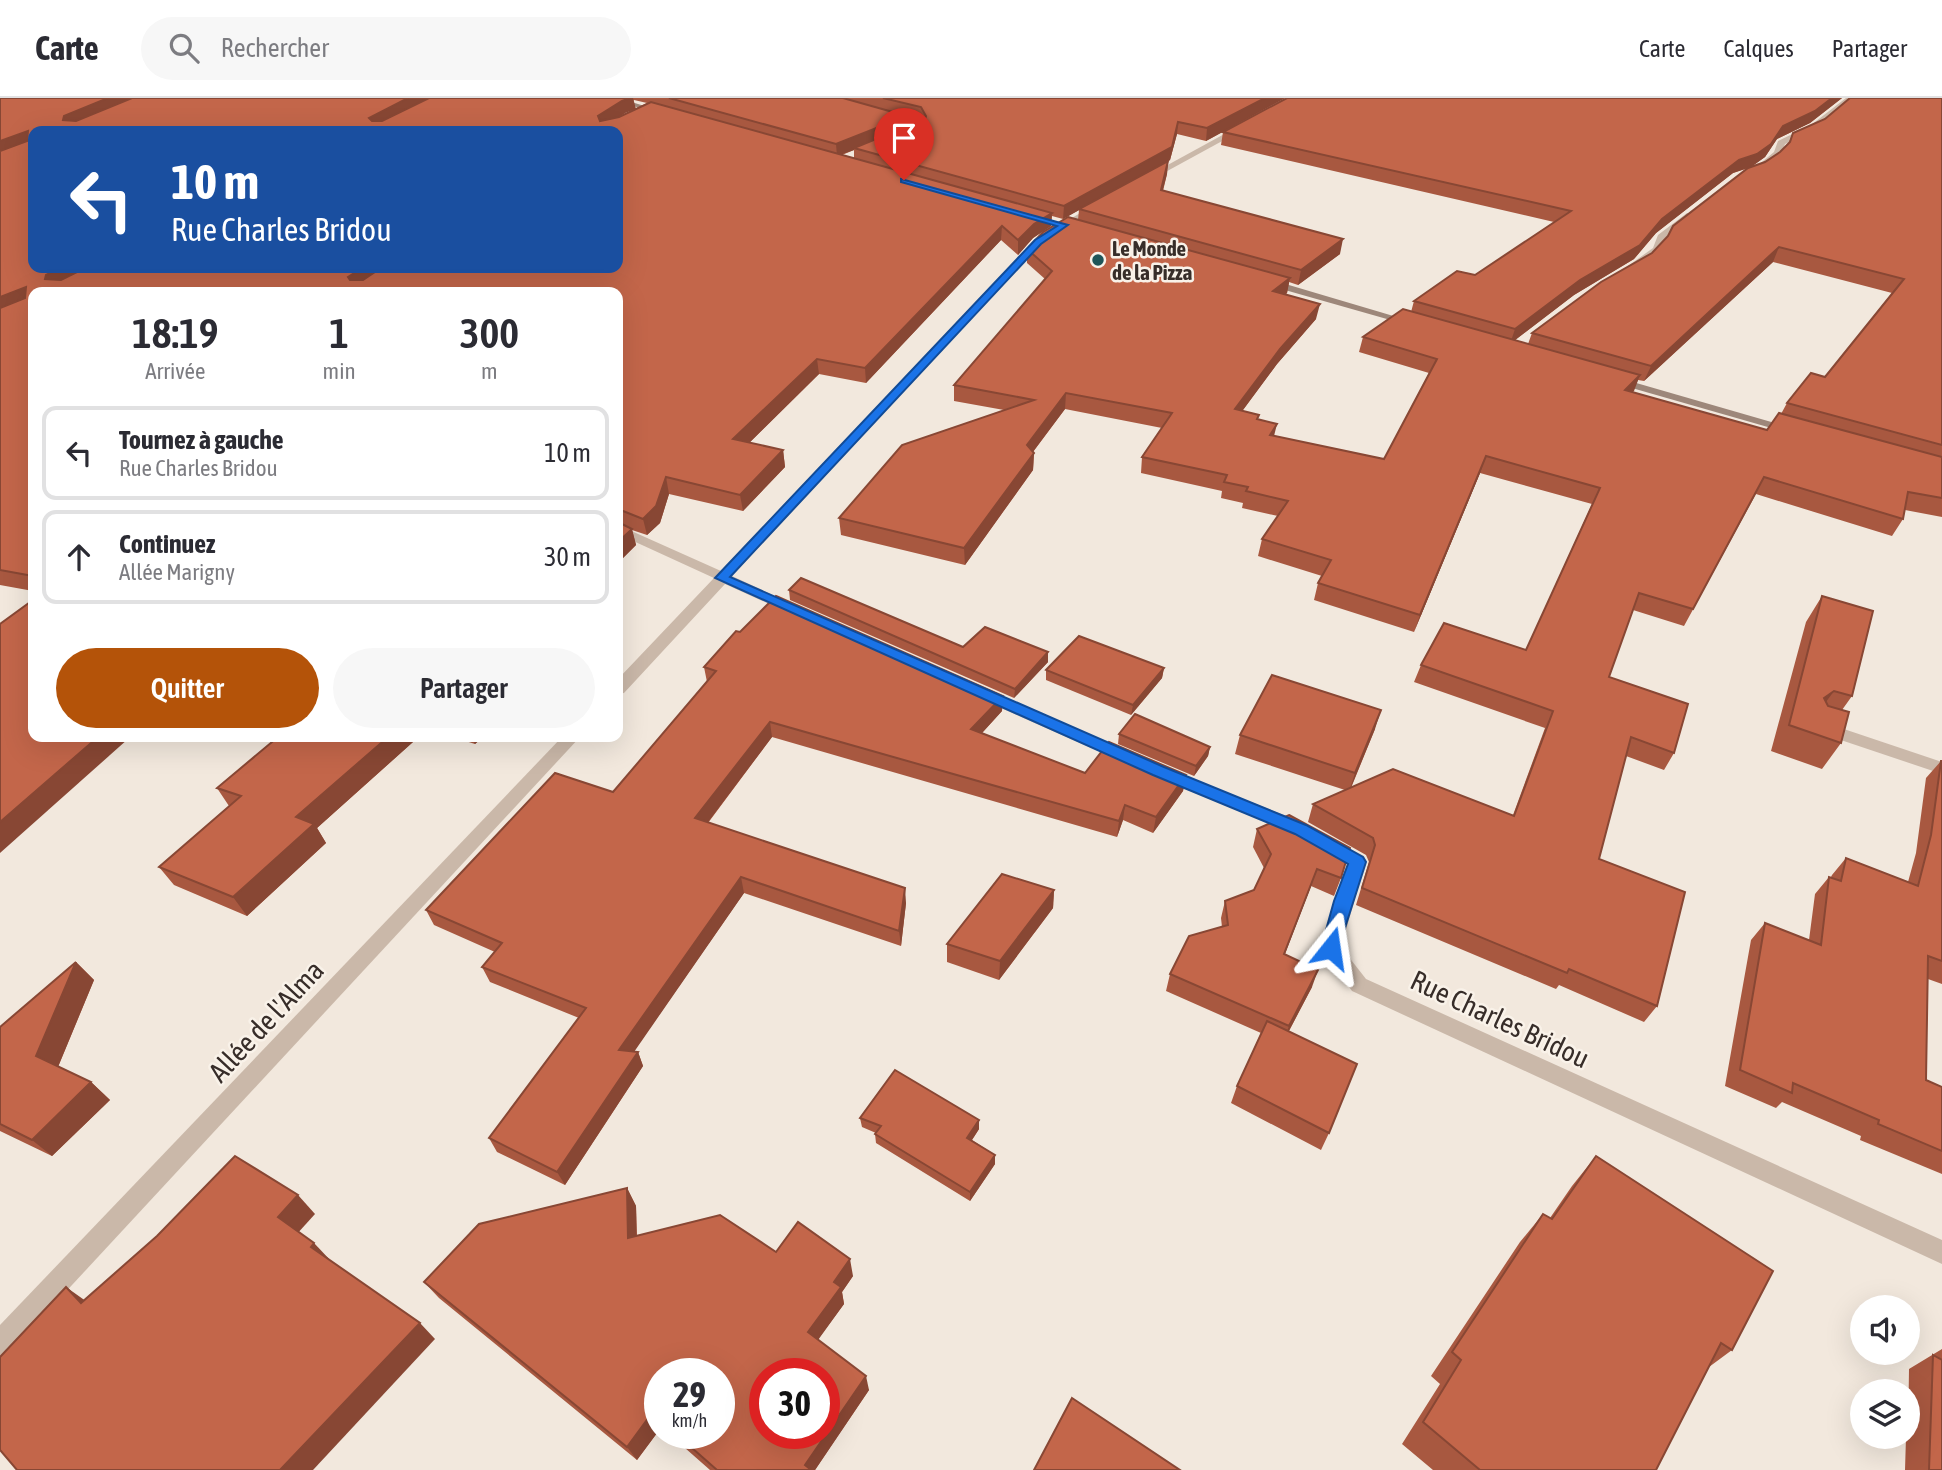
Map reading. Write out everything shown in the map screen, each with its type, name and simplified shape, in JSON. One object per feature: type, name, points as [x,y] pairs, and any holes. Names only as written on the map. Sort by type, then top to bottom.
[{"type":"main road","points":[[610,98],[677,116]]},
{"type":"main road","points":[[1258,280],[1419,325]]},
{"type":"main road","points":[[1599,375],[1810,434]]},
{"type":"street","points":[[1748,173],[1770,161],[1778,153],[1781,143],[1814,127],[1851,98]]},
{"type":"street","points":[[629,117],[650,109]]},
{"type":"street","points":[[880,114],[918,124],[920,129],[897,139]]},
{"type":"street","points":[[1142,182],[1250,124]]},
{"type":"street","points":[[623,684],[1038,242],[1106,201]]},
{"type":"street","points":[[1621,277],[1657,249],[1661,237],[1699,207]]},
{"type":"street","points":[[623,531],[806,615]]},
{"type":"street","name":"Rue Charles Bridou","points":[[970,688],[1158,771],[1301,829],[1357,862],[1343,901],[1331,948],[1359,985],[1942,1252]]},
{"type":"street","points":[[1816,725],[1942,768]]},
{"type":"street","name":"Allée de l'Alma","points":[[0,1344],[567,742]]},
{"type":"building","points":[[0,98],[108,98],[64,116],[63,120],[76,121],[132,98],[408,98],[369,118],[372,121],[382,121],[429,98],[630,98],[598,116],[600,121],[619,117],[651,102],[1052,213],[1034,224],[1018,240],[1002,226],[865,368],[817,359],[733,439],[783,450],[740,495],[666,477],[656,506],[643,519],[623,511],[623,287],[28,287],[28,575],[0,570],[0,308],[25,298],[26,287],[0,297],[0,151],[27,141],[28,131],[0,141]]},
{"type":"building","points":[[669,98],[843,98],[907,116],[836,144]]},
{"type":"building","points":[[883,98],[1265,98],[1207,128],[1178,122],[1172,147],[1064,206],[854,148],[925,119],[921,107]]},
{"type":"building","points":[[1287,98],[1832,98],[1815,111],[1783,126],[1771,144],[1757,154],[1739,160],[1662,219],[1640,245],[1580,280],[1515,329],[1414,301],[1457,271],[1475,275],[1571,211],[1223,132]]},
{"type":"building","points":[[1850,98],[1942,98],[1942,445],[1787,403],[1811,373],[1825,377],[1904,279],[1779,247],[1651,366],[1532,333],[1601,282],[1652,253],[1668,236],[1673,226],[1748,168],[1765,162],[1780,152],[1790,142],[1793,133],[1825,119]]},
{"type":"building","points":[[1168,161],[1161,190],[1343,239],[1301,270],[1079,209]]},
{"type":"building","points":[[1068,217],[1290,278],[1273,291],[1320,304],[1280,349],[1235,409],[1259,415],[1257,419],[1277,424],[1270,435],[1384,459],[1437,359],[1363,337],[1403,309],[1640,375],[1625,390],[1767,430],[1779,413],[1942,457],[1942,498],[1908,492],[1903,519],[1764,477],[1693,609],[1639,593],[1609,677],[1688,704],[1674,753],[1631,737],[1599,859],[1685,892],[1657,1006],[1569,969],[1567,973],[1362,888],[1375,845],[1373,838],[1313,804],[1393,769],[1514,816],[1553,711],[1421,665],[1444,623],[1526,650],[1600,488],[1486,456],[1420,615],[1318,583],[1331,560],[1262,539],[1288,501],[1246,491],[1248,487],[1224,482],[1227,475],[1142,457],[1172,413],[1066,393],[1027,445],[1034,453],[964,548],[839,518],[902,445],[1034,400],[954,385],[1052,271],[1027,249],[1043,232]]},
{"type":"building","points":[[623,524],[632,529],[623,537]]},
{"type":"building","points":[[801,578],[963,647],[985,627],[1048,652],[1015,689],[789,590]]},
{"type":"building","points":[[776,596],[1003,696],[971,729],[1085,773],[1109,742],[1186,775],[1156,817],[1125,805],[1119,821],[770,722],[695,818],[905,888],[899,931],[741,877],[619,1050],[638,1052],[557,1172],[489,1138],[586,1008],[482,967],[502,943],[426,910],[555,773],[613,792],[716,671],[704,667],[736,631],[740,632]]},
{"type":"building","points":[[1822,596],[1873,611],[1852,696],[1834,691],[1824,698],[1828,706],[1849,712],[1841,743],[1789,725]]},
{"type":"building","points":[[28,604],[28,742],[92,742],[0,822],[0,624]]},
{"type":"building","points":[[1079,636],[1164,668],[1133,705],[1046,670]]},
{"type":"building","points":[[1272,675],[1381,710],[1355,773],[1240,735]]},
{"type":"building","points":[[1135,714],[1210,747],[1196,766],[1119,734]]},
{"type":"building","points":[[272,742],[382,742],[296,817],[314,824],[233,897],[159,867],[241,796],[217,788]]},
{"type":"building","points":[[1941,761],[1942,961],[1928,956],[1926,1080],[1942,1087],[1942,1151],[1793,1083],[1792,1093],[1740,1070],[1765,923],[1821,945],[1829,877],[1841,881],[1846,858],[1918,886],[1931,835]]},
{"type":"building","points":[[1289,815],[1350,848],[1341,878],[1317,869],[1284,954],[1318,970],[1289,1026],[1170,974],[1189,936],[1228,925],[1225,901],[1254,890],[1271,854],[1257,829]]},
{"type":"building","points":[[1002,874],[1054,890],[1000,961],[947,944]]},
{"type":"building","points":[[76,962],[36,1056],[91,1082],[32,1140],[0,1124],[0,1027]]},
{"type":"building","points":[[1267,1021],[1357,1064],[1329,1133],[1237,1086]]},
{"type":"building","points":[[895,1070],[979,1120],[967,1138],[995,1155],[970,1192],[875,1134],[881,1126],[860,1118]]},
{"type":"building","points":[[235,1156],[298,1195],[278,1217],[314,1243],[311,1247],[420,1323],[280,1470],[17,1470],[0,1450],[0,1357],[66,1287],[81,1303],[157,1236]]},
{"type":"building","points":[[1596,1156],[1773,1271],[1732,1350],[1721,1343],[1656,1470],[1480,1470],[1423,1422],[1461,1360],[1452,1352],[1543,1214],[1552,1219]]},
{"type":"building","points":[[627,1188],[628,1238],[720,1215],[776,1252],[798,1222],[850,1259],[834,1282],[841,1287],[808,1332],[866,1376],[840,1414],[840,1358],[749,1358],[749,1449],[816,1449],[805,1465],[809,1470],[717,1470],[693,1449],[735,1449],[735,1358],[644,1358],[644,1424],[627,1447],[424,1282],[479,1224]]},
{"type":"building","points":[[1933,1355],[1942,1360],[1942,1470],[1929,1470]]},
{"type":"building","points":[[1072,1398],[1180,1470],[1034,1470]]},
{"type":"place","name":"Le Monde de la Pizza","points":[[1098,260]]},
{"type":"route","points":[[904,180],[1063,225],[1038,242],[722,578],[1158,771],[1301,829],[1357,862],[1343,901],[1331,948]]}]
